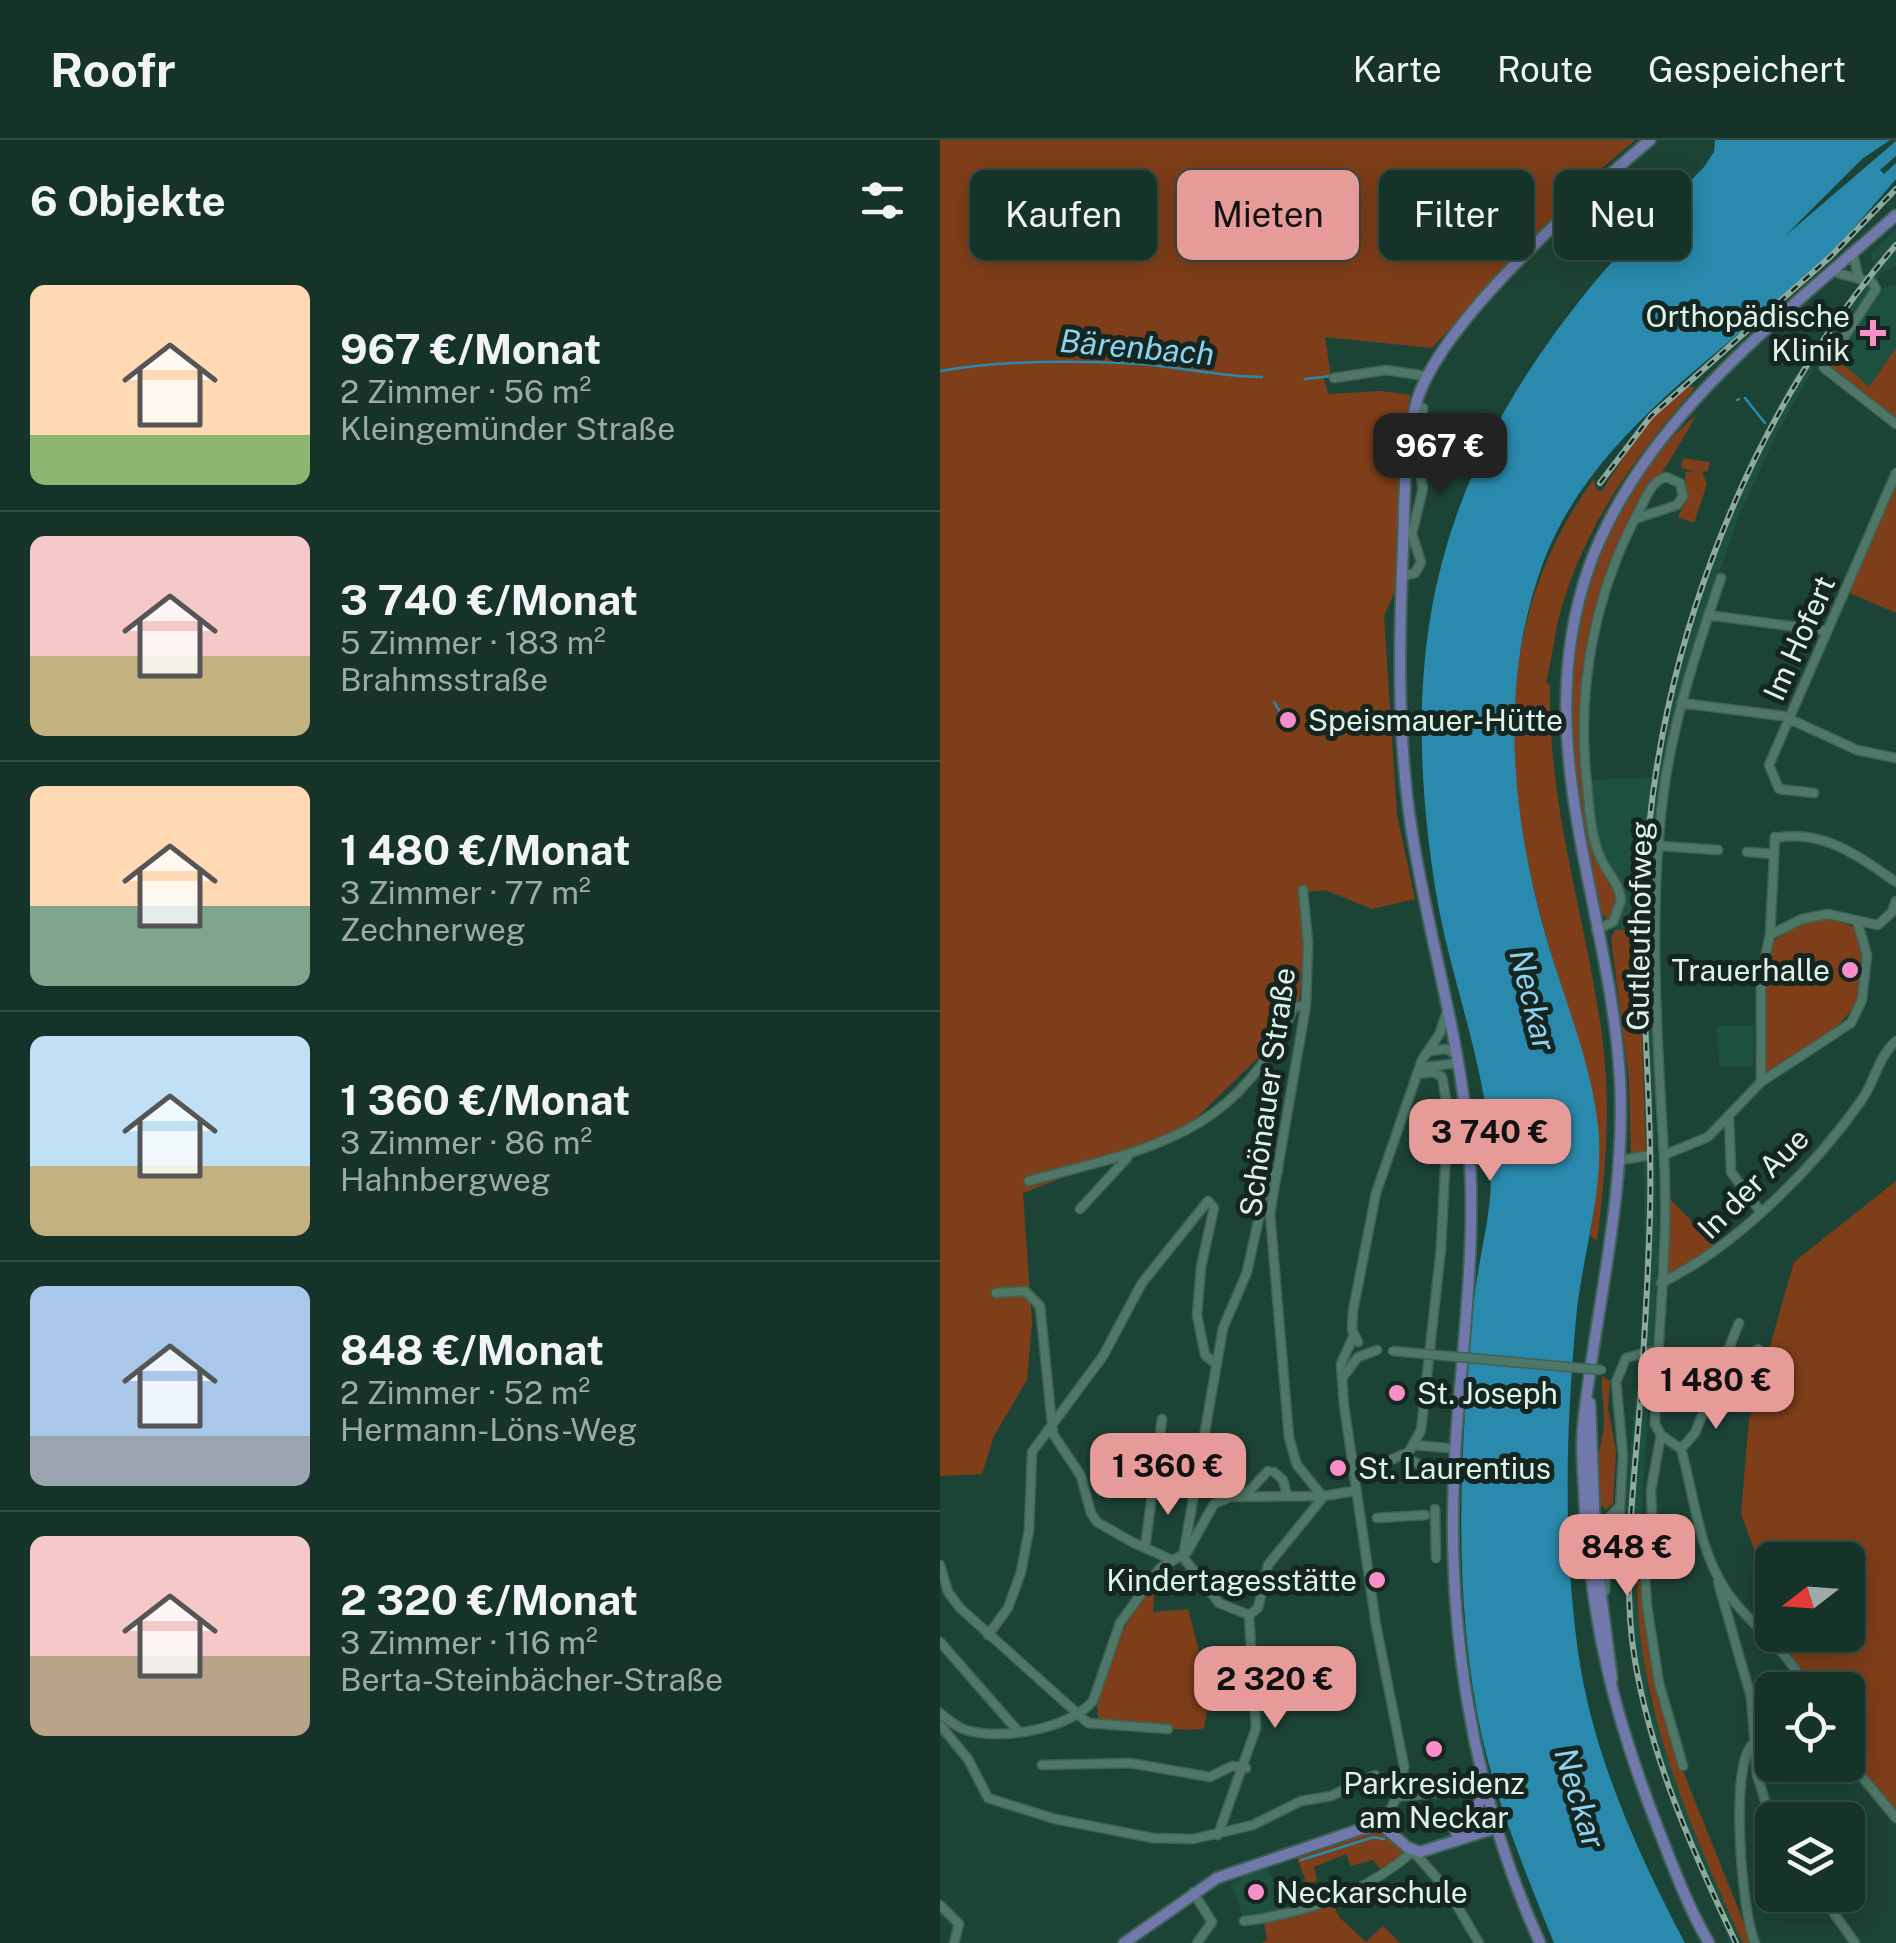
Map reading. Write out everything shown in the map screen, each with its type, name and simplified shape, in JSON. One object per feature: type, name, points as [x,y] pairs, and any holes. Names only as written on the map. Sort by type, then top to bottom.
[{"type":"main road","points":[[1464,1830],[1479,1810],[1480,1789],[1460,1642],[1453,1536],[1470,1242],[1468,1140],[1457,1058],[1410,823],[1402,735],[1401,576],[1408,445],[1426,376],[1448,340],[1490,294],[1650,140]]},
{"type":"main road","points":[[1709,1943],[1676,1876],[1602,1659],[1582,1458],[1620,1160],[1616,1032],[1570,793],[1564,716],[1567,656],[1588,569],[1617,507],[1670,430],[1719,377],[1896,215]]},
{"type":"main road","points":[[1589,1387],[1593,1511],[1590,1536],[1615,1706]]},
{"type":"main road","points":[[1480,1789],[1540,1943]]},
{"type":"main road","points":[[1124,1943],[1194,1892],[1267,1859],[1382,1825],[1414,1851]]},
{"type":"main road","points":[[1414,1851],[1464,1830],[1496,1828]]},
{"type":"main road","points":[[1414,1851],[1496,1828]]},
{"type":"street","points":[[1853,254],[1858,279]]},
{"type":"street","points":[[1833,272],[1874,284],[1875,293],[1823,366],[1896,424]]},
{"type":"street","points":[[1334,378],[1386,370],[1426,376]]},
{"type":"street","points":[[1401,576],[1415,572],[1422,562],[1412,534],[1422,488],[1417,458],[1423,408],[1416,404]]},
{"type":"street","name":"Im Hofert","points":[[1814,793],[1779,789],[1769,770],[1896,473]]},
{"type":"street","points":[[1596,930],[1612,922],[1621,897],[1598,851],[1586,785],[1588,670],[1605,592],[1635,519],[1656,481],[1666,477],[1680,484],[1683,496],[1677,505],[1635,519]]},
{"type":"street","name":"Gutleuthofweg","points":[[1661,1283],[1657,942],[1665,781],[1681,703],[1721,578]]},
{"type":"street","points":[[1708,615],[1827,631]]},
{"type":"street","points":[[1681,703],[1789,718],[1850,748],[1896,758]]},
{"type":"street","points":[[1761,1082],[1761,977],[1770,936],[1775,835],[1843,845],[1896,882]]},
{"type":"street","points":[[1661,846],[1718,850]]},
{"type":"street","points":[[1746,852],[1774,854]]},
{"type":"street","name":"Schönauer Straße","points":[[1303,890],[1308,942],[1306,1005],[1270,1239],[1289,1438],[1298,1465],[1322,1495]]},
{"type":"street","points":[[1770,936],[1802,918],[1828,914],[1858,924],[1878,925],[1892,912],[1896,901]]},
{"type":"street","points":[[1620,1160],[1690,1146],[1708,1137],[1761,1082],[1852,1024],[1862,1000],[1868,956],[1858,924]]},
{"type":"street","points":[[1029,1182],[1163,1144],[1208,1117],[1276,1046],[1294,1007],[1306,1005]]},
{"type":"street","points":[[1382,1825],[1404,1769],[1383,1667],[1364,1520],[1354,1491],[1356,1475],[1342,1378],[1356,1339],[1352,1311],[1376,1193],[1419,1071],[1447,1010]]},
{"type":"street","name":"In der Aue","points":[[1661,1283],[1712,1256],[1812,1160],[1861,1100],[1886,1050],[1896,1040]]},
{"type":"street","points":[[1430,1051],[1446,1049],[1457,1058]]},
{"type":"street","points":[[1419,1071],[1457,1058]]},
{"type":"street","points":[[1356,1475],[1402,1456],[1414,1446],[1423,1420],[1438,1284],[1447,1134],[1444,1081],[1433,1072],[1419,1071]]},
{"type":"street","points":[[1730,1112],[1731,1172],[1760,1211]]},
{"type":"street","points":[[1080,1209],[1130,1155]]},
{"type":"street","points":[[1250,1615],[1219,1603],[1182,1557],[1225,1320],[1247,1272],[1266,1179],[1278,1172]]},
{"type":"street","points":[[988,1635],[1008,1608],[1021,1572],[1030,1522],[1030,1456],[1103,1356],[1142,1283],[1208,1201],[1214,1211],[1200,1267],[1197,1316],[1206,1358],[1216,1364]]},
{"type":"street","points":[[1661,1283],[1655,1424],[1661,1435],[1681,1449],[1750,1697],[1755,1734]]},
{"type":"street","points":[[996,1293],[1025,1292],[1040,1306],[1053,1429],[1081,1476],[1095,1520],[1172,1560]]},
{"type":"street","points":[[1681,1449],[1693,1438],[1739,1323]]},
{"type":"street","points":[[1356,1339],[1377,1350],[1392,1352],[1618,1373]]},
{"type":"street","points":[[1714,1387],[1758,1348]]},
{"type":"street","points":[[1342,1378],[1358,1357],[1377,1350]]},
{"type":"street","points":[[1602,1606],[1606,1560],[1618,1530],[1623,1455],[1618,1373],[1626,1358],[1656,1350]]},
{"type":"street","points":[[1145,1548],[1162,1418]]},
{"type":"street","points":[[1661,1435],[1651,1490],[1652,1519],[1643,1543],[1646,1606],[1654,1665],[1683,1766]]},
{"type":"street","points":[[1414,1446],[1447,1448]]},
{"type":"street","points":[[1402,1456],[1420,1466],[1446,1465]]},
{"type":"street","points":[[940,1714],[967,1731],[1018,1731],[1078,1712],[1093,1701],[1120,1623],[1155,1574],[1182,1557],[1213,1505],[1249,1491],[1271,1471],[1283,1480],[1287,1496]]},
{"type":"street","points":[[1230,1497],[1354,1491]]},
{"type":"street","points":[[1250,1615],[1258,1608],[1268,1565],[1322,1495]]},
{"type":"street","points":[[1593,1511],[1618,1507]]},
{"type":"street","points":[[1590,1536],[1618,1507]]},
{"type":"street","points":[[1435,1509],[1436,1558]]},
{"type":"street","points":[[1377,1518],[1426,1515]]},
{"type":"street","points":[[1590,1536],[1605,1536],[1618,1530]]},
{"type":"street","points":[[1436,1536],[1453,1536]]},
{"type":"street","points":[[940,1565],[948,1592],[988,1635],[1097,1727],[1168,1730]]},
{"type":"street","points":[[1718,1577],[1749,1619],[1798,1672]]},
{"type":"street","points":[[1218,1835],[1246,1768],[1257,1722],[1250,1615]]},
{"type":"street","points":[[940,1642],[1018,1731]]},
{"type":"street","points":[[940,1725],[968,1759],[986,1795],[1005,1806],[1153,1838],[1218,1835],[1253,1825],[1300,1802],[1331,1796],[1375,1775],[1397,1795],[1480,1789]]},
{"type":"street","points":[[1755,1743],[1746,1752],[1739,1789],[1750,1932],[1755,1943]]},
{"type":"street","points":[[1042,1765],[1130,1763],[1210,1777],[1232,1766],[1246,1768]]},
{"type":"street","points":[[1865,1781],[1896,1818]]},
{"type":"street","points":[[1244,1921],[1288,1912],[1367,1884],[1414,1851],[1449,1892],[1479,1943]]},
{"type":"street","points":[[1194,1892],[1212,1922],[1197,1943]]},
{"type":"street","points":[[940,1905],[959,1924],[954,1943]]},
{"type":"street","points":[[1833,1912],[1855,1943]]},
{"type":"shaded area","points":[[940,140],[1635,140],[1600,170],[1554,170],[1554,216],[1534,238],[1534,170],[1379,170],[1379,260],[1514,260],[1432,348],[1325,337],[1331,376],[1324,378],[1328,394],[1381,391],[1410,395],[1405,429],[1405,568],[1384,616],[1397,815],[1415,899],[1372,909],[1325,890],[1307,892],[1300,997],[1266,1050],[1182,1132],[1023,1193],[1032,1323],[1027,1380],[994,1436],[982,1474],[940,1476]]},
{"type":"shaded area","points":[[1896,229],[1896,266],[1883,271],[1812,371],[1776,435],[1736,523],[1684,674],[1662,777],[1654,858],[1651,977],[1658,1257],[1636,1599],[1649,1697],[1687,1810],[1743,1943],[1730,1943],[1649,1740],[1629,1646],[1626,1569],[1621,1562],[1645,1281],[1640,895],[1635,930],[1615,930],[1625,906],[1598,841],[1589,780],[1650,778],[1692,608],[1747,465],[1793,379],[1874,264],[1871,254]]},
{"type":"shaded area","name":"Orthopädische Klinik","points":[[1896,285],[1896,418],[1826,367],[1880,289]]},
{"type":"shaded area","points":[[1896,348],[1896,417],[1829,368],[1834,356],[1869,387]]},
{"type":"shaded area","points":[[1687,385],[1695,388],[1634,464],[1586,544],[1562,606],[1546,682],[1550,685],[1561,817],[1605,1061],[1606,1138],[1597,1241],[1590,1236],[1597,1155],[1590,1088],[1533,886],[1521,825],[1514,705],[1521,646],[1536,589],[1560,533],[1594,479],[1601,492],[1645,425]]},
{"type":"shaded area","points":[[1697,414],[1633,528],[1606,602],[1597,641],[1588,719],[1588,759],[1597,837],[1626,899],[1616,926],[1597,910],[1580,816],[1572,760],[1573,666],[1594,572],[1612,527],[1635,486],[1664,447]]},
{"type":"shaded area","points":[[1683,458],[1710,462],[1708,471],[1702,472],[1707,484],[1694,523],[1678,517],[1686,500],[1685,472],[1694,471],[1681,468]]},
{"type":"shaded area","points":[[1896,478],[1896,613],[1847,592]]},
{"type":"shaded area","points":[[1828,918],[1855,927],[1863,955],[1864,979],[1857,1000],[1829,1033],[1766,1072],[1764,972],[1773,941],[1803,922]]},
{"type":"shaded area","points":[[1615,930],[1638,930],[1646,1154],[1631,1159],[1629,1080],[1611,938]]},
{"type":"shaded area","points":[[1717,1026],[1754,1026],[1753,1067],[1719,1066]]},
{"type":"shaded area","points":[[1896,1181],[1896,1812],[1865,1776],[1865,1672],[1800,1672],[1790,1652],[1865,1652],[1865,1542],[1755,1542],[1755,1552],[1741,1514],[1749,1419],[1794,1262]]},
{"type":"shaded area","points":[[1668,1197],[1717,1247],[1692,1265],[1668,1274]]},
{"type":"shaded area","points":[[1602,1376],[1610,1381],[1608,1407],[1616,1451],[1613,1503],[1606,1510],[1596,1492],[1604,1423]]},
{"type":"shaded area","points":[[1637,1563],[1656,1685],[1672,1744],[1752,1943],[1743,1943],[1668,1758],[1644,1662]]},
{"type":"shaded area","points":[[1155,1580],[1153,1612],[1188,1609],[1210,1693],[1204,1728],[1185,1730],[1099,1722],[1100,1686],[1106,1667]]},
{"type":"shaded area","points":[[1382,1830],[1403,1852],[1384,1874],[1373,1860],[1351,1866],[1346,1854],[1314,1867],[1317,1881],[1307,1885],[1296,1855]]},
{"type":"shaded area","name":"Neckarschule","points":[[1267,1866],[1285,1910],[1243,1918],[1231,1883]]},
{"type":"shaded area","points":[[1332,1903],[1340,1918],[1366,1942],[1383,1926],[1400,1943],[1262,1943],[1267,1940],[1264,1923]]},
{"type":"water","name":"Neckar","points":[[1715,140],[1890,140],[1862,159],[1785,236],[1896,141],[1896,156],[1880,170],[1884,174],[1896,163],[1896,179],[1831,252],[1669,394],[1595,471],[1566,515],[1543,563],[1519,658],[1515,755],[1526,852],[1549,947],[1590,1080],[1598,1125],[1596,1198],[1579,1295],[1570,1401],[1568,1527],[1578,1651],[1605,1764],[1650,1873],[1685,1943],[1554,1943],[1496,1789],[1482,1737],[1468,1653],[1461,1526],[1463,1440],[1474,1299],[1490,1195],[1490,1145],[1479,1073],[1436,893],[1425,804],[1422,722],[1427,644],[1440,569],[1463,497],[1496,427],[1539,356],[1614,260],[1691,260],[1691,180],[1714,152]]},
{"type":"waterway","name":"Bärenbach","points":[[940,371],[1014,363],[1090,362],[1262,377]]},
{"type":"waterway","name":"Bärenbach","points":[[1305,379],[1331,376]]},
{"type":"waterway","points":[[1745,398],[1765,423]]},
{"type":"waterway","points":[[1274,702],[1282,715]]},
{"type":"waterway","points":[[1301,1860],[1374,1837],[1384,1839]]},
{"type":"tunnel","points":[[1646,1156],[1656,1152]]},
{"type":"railway","points":[[1600,483],[1651,416],[1831,256],[1896,189]]},
{"type":"railway","points":[[1736,1943],[1672,1795],[1647,1718],[1632,1640],[1630,1528],[1650,1212],[1643,939],[1651,811],[1665,723],[1686,636],[1715,551],[1750,469],[1792,390],[1841,315],[1896,245]]},
{"type":"place","name":"Orthopädische Klinik","points":[[1873,333]]},
{"type":"place","name":"Speismauer-Hütte","points":[[1288,720]]},
{"type":"place","name":"Trauerhalle","points":[[1850,970]]},
{"type":"place","name":"St. Joseph","points":[[1397,1393]]},
{"type":"place","name":"St. Laurentius","points":[[1338,1468]]},
{"type":"place","name":"Kindertagesstätte","points":[[1377,1580]]},
{"type":"place","name":"Parkresidenz am Neckar","points":[[1434,1749]]},
{"type":"place","name":"Neckarschule","points":[[1256,1892]]}]
